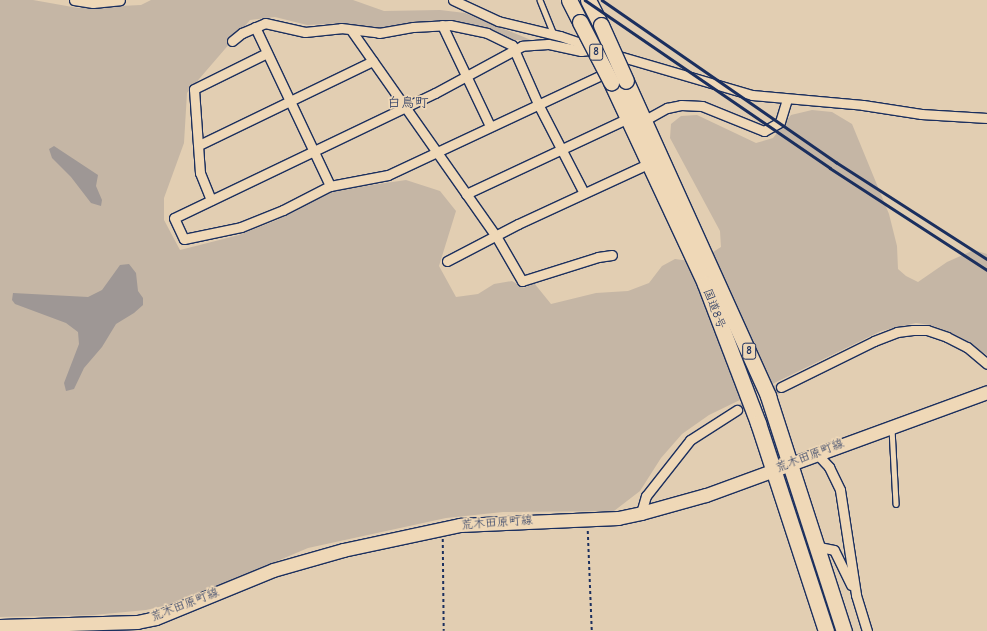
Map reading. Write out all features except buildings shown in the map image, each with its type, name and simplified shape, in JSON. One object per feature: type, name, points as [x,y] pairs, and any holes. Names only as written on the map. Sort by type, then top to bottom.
[{"type":"highway","name":"国道8号","points":[[569,0],[650,163],[705,284],[774,470],[826,631]]},
{"type":"highway","name":"国道8号","points":[[588,0],[646,120],[768,396],[819,547],[844,631]]},
{"type":"main road","name":"荒木田原町線","points":[[0,626],[137,622],[156,618],[273,570],[343,550],[460,525],[517,521],[618,518],[641,513],[706,495],[892,425],[987,392]]},
{"type":"street","points":[[74,0],[93,3],[120,0]]},
{"type":"street","points":[[453,0],[498,21],[554,35],[715,86],[752,96],[863,105],[921,114],[987,118]]},
{"type":"street","points":[[232,41],[255,27],[273,23],[305,32],[351,30],[379,33],[413,27],[442,25],[458,26],[487,33],[512,45],[538,104],[563,149],[584,193]]},
{"type":"street","points":[[442,25],[490,126]]},
{"type":"street","points":[[255,27],[330,186]]},
{"type":"street","points":[[351,30],[496,236],[522,281],[598,257],[612,255]]},
{"type":"street","points":[[597,49],[581,51],[548,44],[530,44],[514,50],[405,107],[174,218],[184,239],[241,227],[283,210],[330,186],[388,175],[538,104],[608,77]]},
{"type":"street","points":[[211,200],[200,173],[194,89],[267,53]]},
{"type":"street","points":[[199,145],[373,61]]},
{"type":"street","points":[[646,120],[667,108],[681,105],[702,106],[764,131],[780,122],[787,99]]},
{"type":"street","points":[[466,194],[628,118]]},
{"type":"street","points":[[447,261],[584,193],[650,163]]},
{"type":"street","points":[[781,387],[874,341],[908,331],[928,330],[947,337],[967,347],[987,364]]},
{"type":"street","points":[[641,513],[646,496],[690,440],[738,410]]},
{"type":"street","points":[[817,454],[829,467],[840,490],[856,595]]},
{"type":"street","points":[[819,547],[834,550],[838,555],[856,595],[867,631]]},
{"type":"lane","points":[[540,0],[554,35]]},
{"type":"lane","points":[[892,425],[896,504]]},
{"type":"path","points":[[588,519],[592,631]]},
{"type":"path","points":[[443,529],[444,631]]},
{"type":"shaded area","points":[[0,0],[33,0],[78,8],[141,5],[151,0],[353,0],[384,11],[440,10],[465,13],[531,40],[511,40],[463,24],[379,29],[344,23],[307,25],[275,17],[250,20],[187,93],[184,143],[164,198],[164,220],[180,250],[239,235],[277,220],[331,191],[406,180],[440,191],[456,211],[439,266],[456,297],[478,294],[494,284],[512,281],[524,288],[534,283],[551,304],[596,293],[628,291],[649,283],[662,266],[675,259],[697,262],[721,247],[720,231],[670,138],[671,124],[681,116],[697,115],[756,143],[773,138],[791,115],[812,110],[832,112],[852,124],[889,214],[897,246],[898,269],[906,276],[918,282],[947,262],[974,250],[987,254],[987,355],[950,332],[930,325],[916,323],[881,331],[709,415],[682,434],[661,458],[640,491],[614,511],[503,512],[446,518],[308,548],[180,602],[146,610],[94,615],[0,617]]},
{"type":"shaded area","points":[[54,146],[98,175],[96,186],[102,200],[101,206],[91,203],[71,177],[52,158],[49,149]]},
{"type":"shaded area","points":[[129,264],[136,273],[138,291],[143,298],[143,305],[134,313],[116,324],[102,347],[84,368],[74,389],[66,391],[64,383],[79,344],[78,332],[66,323],[15,304],[12,300],[13,293],[88,297],[102,290],[120,265]]},
{"type":"tunnel","points":[[737,410],[781,387]]},
{"type":"railway","points":[[585,0],[830,168],[987,270]]},
{"type":"railway","points":[[602,0],[836,162],[987,259]]},
{"type":"district","name":"白鳥町","points":[[408,103]]}]
